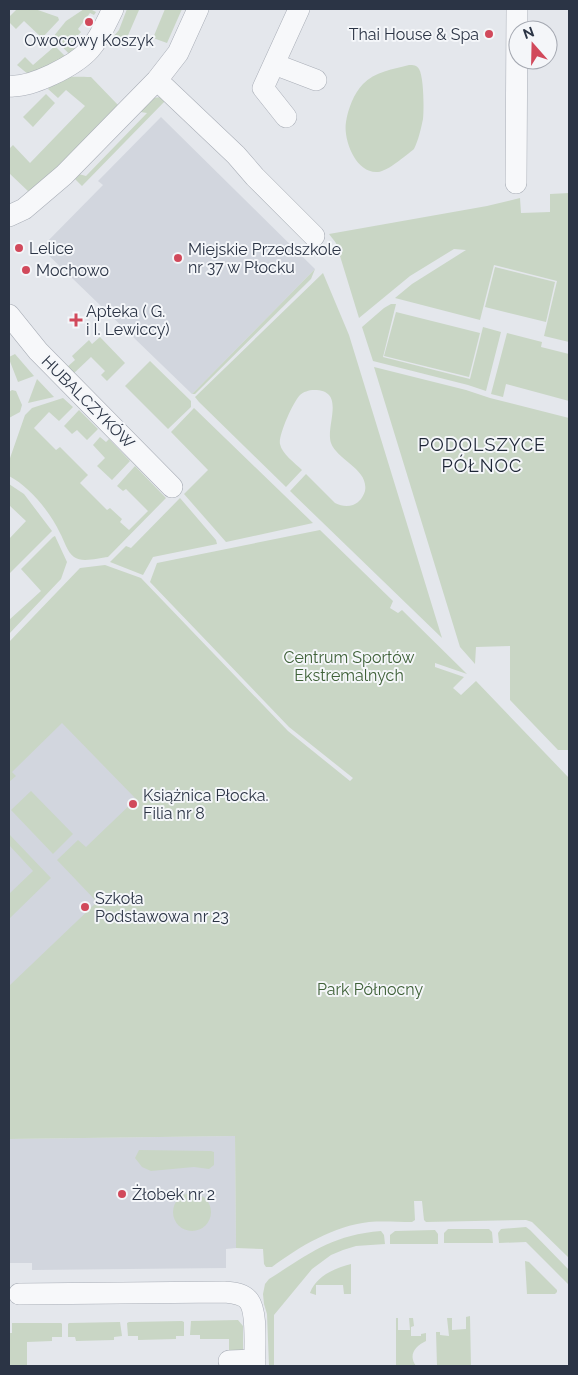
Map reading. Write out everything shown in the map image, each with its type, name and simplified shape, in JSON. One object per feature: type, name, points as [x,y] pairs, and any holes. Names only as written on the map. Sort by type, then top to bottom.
[{"type":"street","points":[[9,86],[39,80],[75,62],[97,40],[113,9]]},
{"type":"street","points":[[9,216],[24,209],[64,174],[157,80],[178,53],[198,9]]},
{"type":"street","points":[[286,117],[263,88],[299,9]]},
{"type":"street","points":[[516,183],[517,9]]},
{"type":"street","points":[[274,64],[316,80]]},
{"type":"street","points":[[157,80],[236,154],[255,177],[314,236]]},
{"type":"street","name":"HUBALCZYKÓW","points":[[9,315],[38,351],[172,487]]},
{"type":"street","points":[[19,1294],[224,1292],[240,1294],[248,1300],[254,1314],[255,1363],[229,1361]]},
{"type":"shaded area","name":"Miejskie Przedszkole nr 37 w Płocku","points":[[161,117],[315,269],[192,394],[41,248],[103,185],[98,181]]},
{"type":"shaded area","name":"Szkoła Podstawowa nr 23","points":[[9,648],[314,764],[9,1050]]},
{"type":"shaded area","name":"Żłobek nr 2","points":[[235,1136],[236,1248],[226,1249],[226,1268],[32,1270],[32,1263],[9,1263],[9,1139]]},
{"type":"green space","points":[[17,9],[35,9],[58,17],[59,20],[42,38],[24,21],[16,29],[9,22],[9,17]]},
{"type":"green space","points":[[84,9],[93,9],[96,12],[94,15],[90,13],[78,29],[81,32],[70,44],[79,52],[71,56],[53,37],[66,21]]},
{"type":"green space","points":[[127,9],[139,10],[126,40],[121,45],[113,37],[119,30]]},
{"type":"green space","points":[[165,9],[182,9],[167,43],[153,38]]},
{"type":"green space","points":[[55,46],[67,58],[29,75],[17,65],[25,57],[33,65]]},
{"type":"green space","points":[[409,65],[418,68],[421,73],[423,86],[423,119],[417,142],[414,149],[391,166],[378,172],[370,171],[363,168],[357,162],[349,146],[346,122],[350,107],[357,92],[368,80],[384,72]]},
{"type":"green space","points":[[91,77],[118,105],[48,176],[29,192],[9,173],[9,149],[13,145],[30,163],[85,106],[66,90],[58,98],[48,89],[63,79]]},
{"type":"green space","points":[[46,94],[55,103],[33,127],[23,117]]},
{"type":"green space","points":[[161,97],[166,100],[82,186],[75,179],[75,173],[86,176],[147,113],[134,111],[153,98]]},
{"type":"green space","points":[[569,193],[569,342],[544,336],[557,281],[494,265],[480,320],[395,298],[412,284],[466,250],[454,249],[410,276],[359,318],[336,243],[329,234],[487,206],[520,198],[521,213],[550,212],[550,194]]},
{"type":"green space","points":[[495,267],[555,282],[546,322],[485,307]]},
{"type":"green space","points":[[315,269],[311,279],[195,394],[192,394]]},
{"type":"green space","points":[[323,273],[349,335],[442,638],[290,491],[306,474],[335,503],[340,505],[353,505],[359,501],[365,491],[365,483],[358,471],[339,455],[331,443],[333,410],[330,396],[324,392],[306,391],[300,395],[290,411],[281,434],[280,444],[286,455],[302,470],[286,487],[195,397]]},
{"type":"green space","points":[[391,304],[396,304],[383,357],[470,379],[483,327],[501,332],[486,391],[373,361],[362,327]]},
{"type":"green space","points":[[396,312],[480,333],[469,377],[384,356]]},
{"type":"green space","points":[[507,333],[542,342],[541,347],[569,354],[569,401],[506,384],[503,397],[491,394]]},
{"type":"green space","points":[[100,337],[125,363],[107,381],[101,375],[105,371],[91,357],[72,375],[66,368],[75,360],[72,356],[89,340],[92,344]]},
{"type":"green space","points":[[15,354],[34,376],[18,382],[9,359],[9,357]]},
{"type":"green space","points":[[150,361],[191,401],[191,407],[168,429],[125,386]]},
{"type":"green space","points":[[374,367],[569,418],[569,750],[558,750],[510,700],[510,646],[476,647],[475,664],[460,647]]},
{"type":"green space","points":[[37,379],[54,397],[28,403]]},
{"type":"green space","points":[[12,390],[16,391],[22,405],[20,412],[9,418],[9,392]]},
{"type":"green space","points":[[63,398],[73,407],[59,421],[49,412],[34,428],[56,450],[60,447],[88,475],[80,483],[107,510],[110,508],[122,519],[120,522],[129,530],[148,511],[126,489],[123,491],[117,486],[135,466],[166,498],[108,557],[86,560],[74,557],[45,509],[32,493],[9,476],[9,461],[25,415],[32,408]]},
{"type":"green space","points":[[194,408],[313,523],[226,542],[184,494],[208,470],[171,432]]},
{"type":"green space","points":[[79,410],[98,429],[87,440],[77,430],[72,434],[64,426]]},
{"type":"green space","points":[[100,437],[106,442],[109,439],[130,461],[112,480],[97,466],[105,458],[93,445]]},
{"type":"green space","points":[[9,484],[24,494],[52,531],[9,574],[9,539],[26,521],[9,505]]},
{"type":"green space","points":[[180,498],[216,540],[217,544],[153,557],[143,575],[110,562],[126,546],[131,548]]},
{"type":"green space","name":"Park Północny","points":[[320,530],[393,601],[390,608],[398,613],[402,610],[467,674],[435,663],[435,667],[464,677],[453,688],[461,695],[476,681],[569,778],[569,1258],[532,1222],[526,1220],[426,1222],[424,1220],[422,1201],[414,1201],[415,1220],[412,1222],[369,1222],[330,1232],[272,1267],[266,1267],[263,1249],[236,1248],[235,1136],[9,1139],[9,986],[97,902],[57,860],[78,840],[86,847],[136,799],[62,723],[12,772],[16,776],[9,782],[9,642],[80,568],[105,565],[141,578],[288,731],[350,781],[353,778],[289,727],[150,582],[157,563]]},
{"type":"green space","points":[[55,536],[67,562],[61,579],[9,634],[9,620],[41,591],[21,569]]},
{"type":"green space","points":[[31,791],[73,834],[53,854],[11,810]]},
{"type":"green space","points":[[9,834],[51,878],[9,919],[9,894],[33,871],[9,845]]},
{"type":"green space","points":[[139,1150],[211,1151],[214,1152],[214,1165],[209,1169],[194,1167],[151,1171],[142,1167],[135,1158]]},
{"type":"green space","points":[[192,1193],[205,1199],[211,1212],[205,1225],[192,1231],[179,1225],[173,1212],[179,1199]]},
{"type":"green space","points":[[526,1227],[569,1270],[569,1285],[526,1242],[499,1243],[498,1233],[501,1229]]},
{"type":"green space","points":[[448,1229],[489,1229],[492,1232],[493,1243],[444,1243],[444,1233]]},
{"type":"green space","points":[[435,1230],[438,1234],[438,1244],[390,1244],[390,1235],[395,1231]]},
{"type":"green space","points":[[381,1231],[384,1235],[385,1244],[356,1246],[343,1250],[331,1255],[312,1269],[274,1315],[274,1366],[269,1366],[267,1314],[263,1294],[265,1284],[269,1279],[334,1241],[363,1233]]},
{"type":"green space","points":[[525,1261],[529,1262],[557,1290],[555,1294],[527,1294]]},
{"type":"green space","points":[[351,1264],[351,1294],[344,1294],[343,1285],[316,1285],[316,1295],[310,1293],[321,1277],[333,1270]]},
{"type":"green space","points":[[470,1316],[471,1366],[437,1366],[436,1332],[440,1332],[440,1335],[449,1336],[447,1318],[452,1318],[452,1330],[466,1329],[466,1317]]},
{"type":"green space","points":[[396,1318],[398,1318],[398,1330],[410,1330],[409,1318],[413,1318],[414,1326],[411,1327],[411,1336],[421,1336],[421,1334],[426,1333],[426,1341],[414,1351],[413,1358],[416,1366],[396,1366]]},
{"type":"green space","points":[[238,1320],[243,1326],[243,1353],[229,1354],[229,1339],[200,1339],[200,1335],[190,1335],[191,1321]]},
{"type":"green space","points":[[120,1322],[122,1336],[114,1337],[114,1340],[76,1341],[75,1337],[68,1337],[69,1323]]},
{"type":"green space","points":[[129,1322],[184,1322],[184,1336],[176,1336],[176,1339],[138,1340],[138,1336],[128,1336],[127,1323]]},
{"type":"green space","points":[[12,1323],[61,1323],[62,1337],[52,1337],[52,1341],[27,1342],[27,1366],[9,1366],[9,1333],[12,1333]]},
{"type":"place","name":"Owocowy Koszyk","points":[[89,22]]},
{"type":"place","name":"Thai House & Spa","points":[[489,34]]},
{"type":"place","name":"Lelice","points":[[19,248]]},
{"type":"place","name":"Miejskie Przedszkole nr 37 w Płocku","points":[[178,258]]},
{"type":"place","name":"Mochowo","points":[[26,270]]},
{"type":"place","name":"Apteka ( G. i I. Lewiccy)","points":[[76,320]]},
{"type":"place","name":"Książnica Płocka. Filia nr 8","points":[[133,804]]},
{"type":"place","name":"Szkoła Podstawowa nr 23","points":[[85,907]]},
{"type":"place","name":"Żłobek nr 2","points":[[122,1194]]},
{"type":"district","name":"PODOLSZYCE PÓŁNOC","points":[[482,454]]},
{"type":"park label","name":"Centrum Sportów Ekstremalnych","points":[[349,666]]}]
